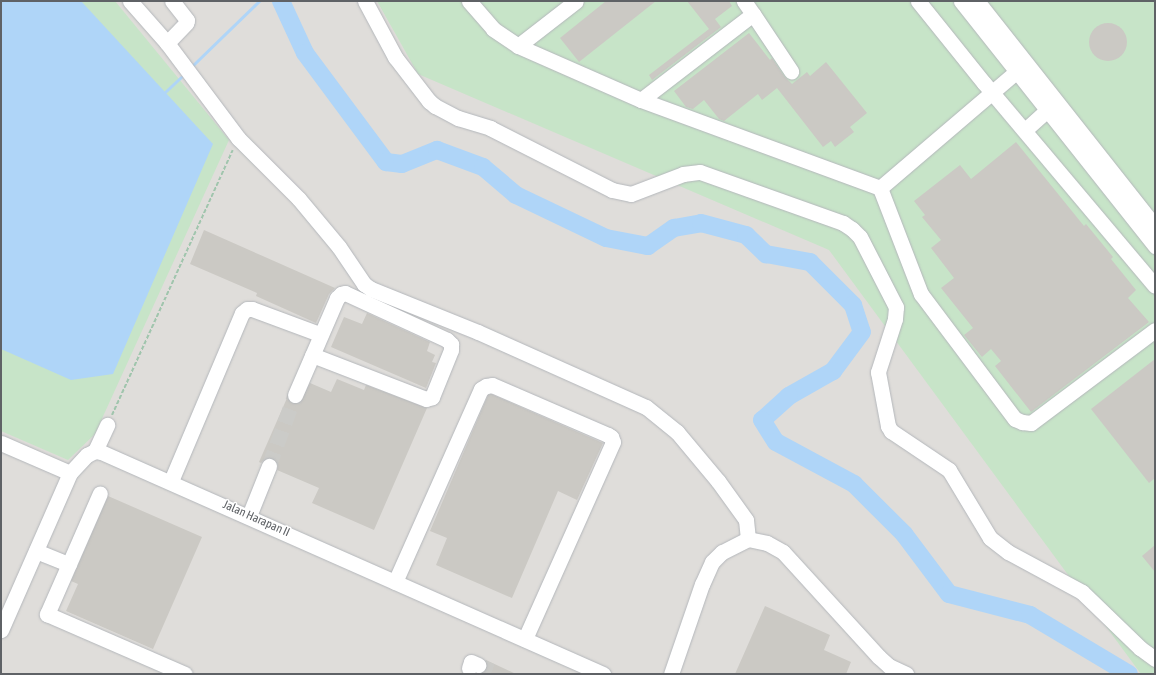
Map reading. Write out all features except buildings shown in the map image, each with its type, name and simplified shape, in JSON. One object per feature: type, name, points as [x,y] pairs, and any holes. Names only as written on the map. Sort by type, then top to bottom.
[{"type":"street","points":[[130,1],[167,44],[238,138],[299,199],[339,247],[364,284],[371,289],[478,332],[640,405],[654,413],[677,432],[735,502],[746,520],[748,539]]},
{"type":"street","points":[[167,44],[186,24],[187,20],[172,1]]},
{"type":"street","points":[[365,1],[395,57],[429,101],[435,106],[458,118],[490,128],[612,190],[631,194],[683,174],[700,172],[844,223],[852,228],[860,237],[896,307],[895,319],[878,372],[888,426],[891,431],[949,470],[990,538],[1008,552],[1082,592],[1140,648],[1155,659]]},
{"type":"street","points":[[469,1],[493,29],[518,46],[641,100],[880,188],[920,294],[1015,419],[1022,422],[1031,423],[1155,330]]},
{"type":"street","points":[[518,46],[576,1]]},
{"type":"street","points":[[744,1],[791,71]]},
{"type":"street","points":[[918,1],[1155,286]]},
{"type":"street","points":[[961,1],[1017,71],[1052,105],[1155,226]]},
{"type":"street","points":[[977,1],[1155,246]]},
{"type":"street","points":[[641,100],[754,14]]},
{"type":"street","points":[[880,188],[1017,71]]},
{"type":"street","points":[[1025,130],[1052,105]]},
{"type":"street","points":[[295,395],[320,336],[340,294],[345,293],[447,340],[451,344],[451,350],[432,397],[426,399],[312,355]]},
{"type":"street","points":[[171,481],[242,313],[247,309],[252,309],[317,333],[320,336]]},
{"type":"street","points":[[395,582],[481,390],[486,386],[492,385],[608,434],[611,437],[612,442],[525,639]]},
{"type":"street","points":[[1,630],[70,473],[80,460],[95,451],[107,425]]},
{"type":"street","points":[[1,442],[70,473]]},
{"type":"street","name":"Jalan Harapan II","points":[[95,451],[107,453],[171,481],[603,674]]},
{"type":"street","points":[[249,516],[269,466]]},
{"type":"street","points":[[100,493],[47,614],[185,674]]},
{"type":"street","points":[[671,674],[702,584],[712,562],[722,552],[748,539],[767,543],[783,552],[879,657],[889,666],[906,674]]},
{"type":"street","points":[[36,551],[69,564]]},
{"type":"path","points":[[107,425],[238,138]]},
{"type":"shaded area","points":[[1,1],[1155,1],[1155,674],[1,674]]},
{"type":"green space","points":[[1,1],[115,1],[229,140],[95,434],[68,460],[1,431]]},
{"type":"green space","points":[[377,1],[1155,1],[1155,674],[1141,674],[829,250],[418,74]]},
{"type":"water","points":[[1,1],[81,1],[213,144],[113,374],[71,380],[1,349]]},
{"type":"waterway","points":[[193,65],[259,1]]},
{"type":"waterway","points":[[281,1],[305,53],[386,162],[402,164],[437,150],[483,167],[516,195],[606,238],[648,246],[674,228],[701,223],[746,235],[766,254],[810,262],[853,305],[862,332],[833,371],[789,396],[762,420],[776,442],[854,484],[904,534],[949,594],[1030,615],[1129,674]]},
{"type":"waterway","points":[[165,92],[181,77]]},
{"type":"tunnel","points":[[269,466],[295,395]]},
{"type":"tunnel","points":[[478,665],[499,674]]}]
